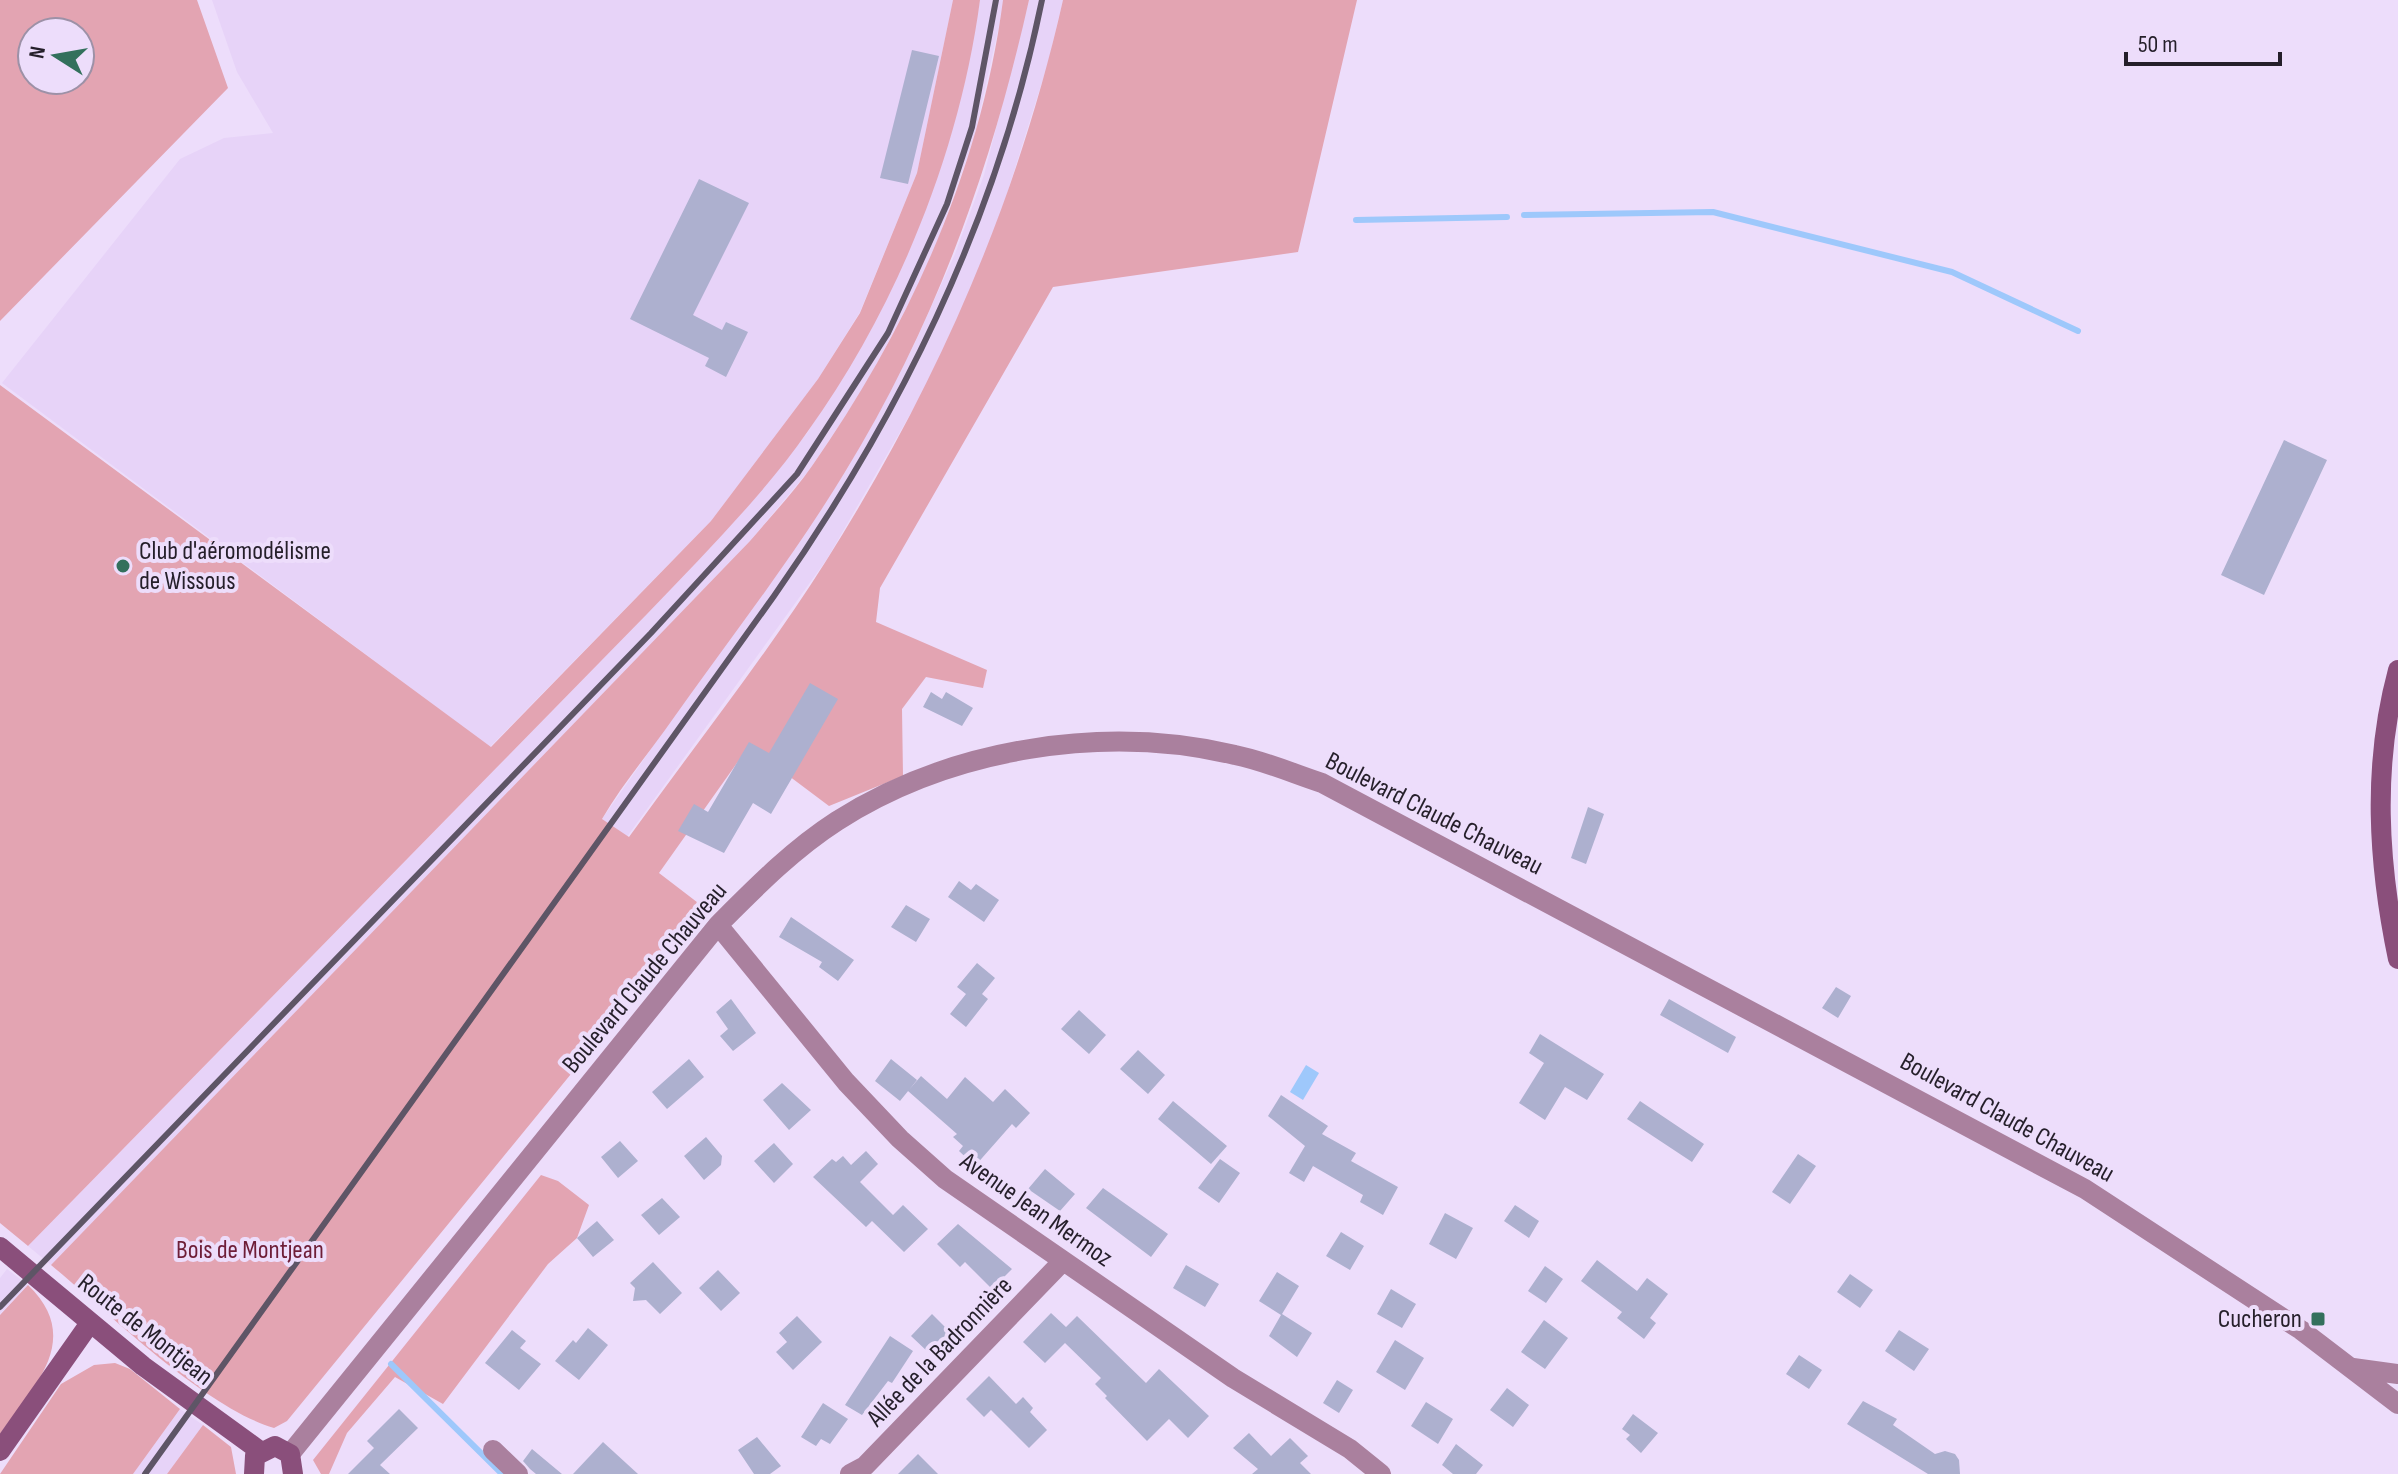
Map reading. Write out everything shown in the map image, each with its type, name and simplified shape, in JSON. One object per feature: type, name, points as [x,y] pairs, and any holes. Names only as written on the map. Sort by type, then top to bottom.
[{"type":"street","points":[[2398,670],[2387,709],[2380,849],[2398,959]]},
{"type":"street","name":"Boulevard Claude Chauveau","points":[[292,1464],[718,925],[784,860],[838,820],[900,789],[965,765],[1084,741],[1132,741],[1235,754],[1322,783],[1969,1125],[2167,1240],[2353,1368],[2374,1388],[2398,1404]]},
{"type":"street","name":"Avenue Jean Mermoz","points":[[718,925],[846,1082],[900,1139],[945,1179],[1233,1378],[1350,1449],[1381,1474]]},
{"type":"street","name":"Route de Montjean","points":[[0,1247],[90,1323],[260,1451]]},
{"type":"street","name":"Allée de la Badronnière","points":[[850,1474],[865,1466],[1063,1261]]},
{"type":"street","points":[[0,1451],[90,1323]]},
{"type":"street","points":[[2353,1368],[2398,1374]]},
{"type":"street","points":[[254,1474],[252,1463],[260,1451],[275,1446],[292,1464]]},
{"type":"street","points":[[493,1450],[518,1474]]},
{"type":"shaded area","points":[[212,0],[953,0],[917,173],[860,312],[818,379],[711,521],[490,747],[2,383],[180,159],[224,138],[273,133],[237,72]]},
{"type":"shaded area","points":[[980,0],[1003,0],[1000,21],[974,138],[929,265],[864,388],[810,469],[750,541],[51,1265],[28,1246],[648,613],[742,513],[808,432],[900,270],[933,187],[965,82]]},
{"type":"shaded area","points":[[1029,0],[1063,0],[1048,63],[976,282],[927,385],[827,559],[221,1401],[194,1383],[602,819],[846,471],[914,345],[955,254],[984,175]]},
{"type":"shaded area","points":[[7,1269],[28,1285],[0,1314],[0,1278]]},
{"type":"shaded area","points":[[180,1409],[203,1425],[167,1474],[133,1474]]},
{"type":"green space","points":[[0,0],[197,0],[228,88],[0,321]]},
{"type":"green space","name":"Club d'aéromodélisme de Wissous","points":[[953,0],[980,0],[971,57],[940,170],[920,226],[870,333],[808,431],[731,525],[648,613],[28,1246],[0,1223],[0,385],[491,747],[711,521],[818,379],[860,313],[917,173]]},
{"type":"green space","name":"Bois de Montjean","points":[[1003,0],[1029,0],[1014,63],[957,244],[907,359],[845,472],[803,538],[602,819],[629,837],[779,631],[866,495],[938,360],[969,291],[1022,149],[1063,0],[1357,0],[1298,252],[1053,287],[880,588],[876,622],[987,670],[983,688],[926,677],[902,709],[903,776],[829,806],[749,746],[659,873],[706,909],[287,1421],[274,1428],[247,1417],[158,1357],[51,1265],[750,541],[805,476],[880,358],[936,244],[978,125]]},
{"type":"green space","points":[[541,1175],[558,1181],[589,1205],[577,1238],[548,1264],[443,1404],[395,1377],[347,1433],[329,1474],[321,1474],[313,1460]]},
{"type":"green space","points":[[28,1285],[44,1305],[52,1324],[53,1343],[39,1380],[0,1434],[0,1315]]},
{"type":"green space","points":[[115,1363],[130,1369],[180,1409],[133,1474],[0,1474],[61,1384],[94,1365]]},
{"type":"green space","points":[[203,1425],[231,1447],[236,1474],[167,1474]]},
{"type":"water","points":[[1306,1065],[1319,1073],[1303,1100],[1290,1092]]},
{"type":"building","points":[[912,50],[939,56],[908,184],[880,178]]},
{"type":"building","points":[[699,179],[749,203],[693,315],[722,330],[726,322],[748,332],[726,377],[705,366],[709,358],[630,319]]},
{"type":"building","points":[[2284,440],[2327,460],[2264,595],[2221,575]]},
{"type":"building","points":[[810,683],[838,699],[771,814],[753,803],[724,853],[678,831],[694,804],[708,812],[749,742],[769,753]]},
{"type":"building","points":[[931,692],[942,699],[946,692],[973,708],[962,726],[923,707]]},
{"type":"building","points":[[1588,807],[1604,814],[1586,864],[1571,858]]},
{"type":"building","points":[[959,881],[971,890],[976,884],[999,900],[984,922],[948,897]]},
{"type":"building","points":[[906,905],[930,919],[916,942],[891,927]]},
{"type":"building","points":[[791,917],[854,960],[838,981],[819,967],[822,962],[779,937]]},
{"type":"building","points":[[977,963],[995,978],[982,994],[988,999],[966,1027],[950,1014],[966,994],[957,987]]},
{"type":"building","points":[[1836,987],[1851,996],[1838,1018],[1822,1008]]},
{"type":"building","points":[[731,999],[756,1033],[733,1051],[720,1036],[728,1029],[716,1012]]},
{"type":"building","points":[[1669,999],[1736,1037],[1728,1053],[1660,1015]]},
{"type":"building","points":[[1079,1010],[1106,1035],[1089,1054],[1061,1029]]},
{"type":"building","points":[[1540,1034],[1604,1074],[1587,1100],[1565,1087],[1545,1120],[1519,1103],[1544,1063],[1529,1053]]},
{"type":"building","points":[[1138,1050],[1165,1075],[1148,1094],[1120,1069]]},
{"type":"building","points":[[689,1059],[704,1077],[667,1109],[652,1092]]},
{"type":"building","points":[[891,1059],[917,1080],[900,1101],[875,1081]]},
{"type":"building","points":[[921,1076],[947,1099],[965,1077],[993,1102],[1005,1089],[1030,1113],[1016,1128],[1012,1124],[975,1166],[959,1151],[963,1146],[953,1137],[957,1134],[908,1091]]},
{"type":"building","points":[[782,1083],[811,1110],[789,1130],[763,1100]]},
{"type":"building","points":[[1281,1095],[1328,1126],[1322,1134],[1356,1153],[1351,1161],[1398,1187],[1383,1215],[1360,1202],[1363,1195],[1313,1166],[1304,1182],[1289,1173],[1305,1146],[1268,1116]]},
{"type":"building","points":[[1173,1101],[1227,1146],[1211,1164],[1158,1119]]},
{"type":"building","points":[[1640,1101],[1704,1144],[1692,1162],[1627,1119]]},
{"type":"building","points":[[706,1137],[722,1156],[721,1165],[704,1180],[684,1156]]},
{"type":"building","points":[[620,1141],[638,1161],[618,1178],[601,1157]]},
{"type":"building","points":[[774,1143],[793,1164],[774,1183],[754,1161]]},
{"type":"building","points":[[866,1151],[878,1164],[860,1182],[893,1215],[903,1205],[928,1229],[904,1252],[872,1221],[866,1227],[813,1177],[832,1159],[836,1162],[843,1156],[851,1165]]},
{"type":"building","points":[[1798,1154],[1816,1166],[1790,1204],[1772,1192]]},
{"type":"building","points":[[1220,1159],[1240,1173],[1219,1203],[1198,1188]]},
{"type":"building","points":[[1045,1169],[1075,1194],[1060,1211],[1028,1189]]},
{"type":"building","points":[[1103,1188],[1168,1234],[1151,1257],[1086,1208]]},
{"type":"building","points":[[662,1198],[680,1217],[659,1235],[641,1215]]},
{"type":"building","points":[[1515,1205],[1539,1221],[1529,1238],[1504,1221]]},
{"type":"building","points":[[1445,1213],[1473,1228],[1456,1259],[1429,1244]]},
{"type":"building","points":[[597,1221],[614,1240],[593,1257],[577,1238]]},
{"type":"building","points":[[958,1224],[1012,1269],[992,1289],[965,1262],[960,1267],[937,1244]]},
{"type":"building","points":[[1341,1232],[1364,1246],[1350,1270],[1326,1256]]},
{"type":"building","points":[[1597,1260],[1637,1291],[1647,1278],[1668,1294],[1650,1318],[1656,1323],[1644,1339],[1617,1318],[1622,1312],[1581,1281]]},
{"type":"building","points":[[653,1262],[682,1293],[660,1314],[646,1300],[633,1301],[635,1288],[630,1283]]},
{"type":"building","points":[[1186,1265],[1219,1284],[1205,1307],[1173,1288]]},
{"type":"building","points":[[1545,1266],[1563,1279],[1546,1303],[1528,1291]]},
{"type":"building","points":[[718,1270],[740,1293],[721,1311],[699,1288]]},
{"type":"building","points":[[1277,1272],[1299,1286],[1282,1314],[1312,1333],[1297,1357],[1269,1336],[1281,1315],[1259,1301]]},
{"type":"building","points":[[1850,1274],[1873,1290],[1860,1308],[1837,1292]]},
{"type":"building","points":[[1391,1289],[1416,1304],[1402,1328],[1377,1314]]},
{"type":"building","points":[[1051,1313],[1066,1327],[1077,1316],[1146,1383],[1159,1369],[1209,1416],[1188,1438],[1169,1419],[1147,1441],[1105,1398],[1107,1396],[1095,1384],[1101,1378],[1065,1343],[1045,1363],[1023,1342]]},
{"type":"building","points":[[932,1314],[950,1332],[929,1353],[911,1336]]},
{"type":"building","points":[[797,1316],[822,1342],[793,1370],[776,1352],[787,1342],[779,1333]]},
{"type":"building","points":[[1544,1320],[1568,1338],[1545,1369],[1521,1352]]},
{"type":"building","points":[[588,1328],[608,1345],[579,1380],[555,1361]]},
{"type":"building","points":[[512,1330],[526,1341],[520,1348],[541,1364],[519,1390],[485,1363]]},
{"type":"building","points":[[1899,1330],[1929,1349],[1914,1371],[1885,1351]]},
{"type":"building","points":[[890,1336],[913,1351],[892,1383],[888,1381],[862,1415],[845,1405]]},
{"type":"building","points":[[1395,1340],[1424,1358],[1405,1390],[1376,1372]]},
{"type":"building","points":[[1799,1355],[1822,1370],[1809,1389],[1786,1374]]},
{"type":"building","points":[[989,1376],[1016,1404],[1023,1397],[1033,1408],[1030,1412],[1047,1430],[1029,1448],[991,1410],[984,1417],[966,1399]]},
{"type":"building","points":[[1337,1380],[1353,1390],[1339,1413],[1323,1403]]},
{"type":"building","points":[[1507,1388],[1529,1405],[1513,1427],[1490,1410]]},
{"type":"building","points":[[1863,1401],[1897,1419],[1893,1425],[1935,1454],[1945,1451],[1955,1454],[1959,1460],[1960,1474],[1928,1474],[1847,1424]]},
{"type":"building","points":[[1426,1402],[1453,1419],[1438,1444],[1411,1426]]},
{"type":"building","points":[[823,1403],[848,1419],[830,1444],[821,1439],[816,1446],[801,1437]]},
{"type":"building","points":[[399,1409],[418,1428],[380,1465],[390,1474],[348,1474],[374,1448],[367,1441]]},
{"type":"building","points":[[1633,1414],[1658,1433],[1641,1453],[1626,1439],[1630,1435],[1622,1429]]},
{"type":"building","points":[[1249,1433],[1271,1456],[1290,1438],[1308,1456],[1300,1463],[1311,1474],[1252,1474],[1258,1469],[1233,1448]]},
{"type":"building","points":[[757,1437],[781,1466],[770,1474],[754,1474],[738,1450]]},
{"type":"building","points":[[603,1442],[638,1474],[573,1474]]},
{"type":"building","points":[[1456,1444],[1483,1465],[1476,1474],[1453,1474],[1442,1465]]},
{"type":"building","points":[[532,1449],[562,1474],[536,1474],[530,1469],[523,1461]]},
{"type":"building","points":[[918,1454],[938,1474],[898,1474]]},
{"type":"waterway","points":[[1524,215],[1713,212],[1952,272],[2078,331]]},
{"type":"waterway","points":[[1356,220],[1507,217]]},
{"type":"waterway","points":[[391,1364],[502,1474]]},
{"type":"railway","points":[[0,1307],[651,633],[797,474],[888,333],[947,204],[972,127],[996,0]]},
{"type":"railway","points":[[145,1474],[774,596],[863,457],[939,312],[971,236],[1023,80],[1042,0]]},
{"type":"place","name":"Club d'aéromodélisme de Wissous","points":[[123,566]]},
{"type":"place","name":"Cucheron","points":[[2318,1319]]}]
